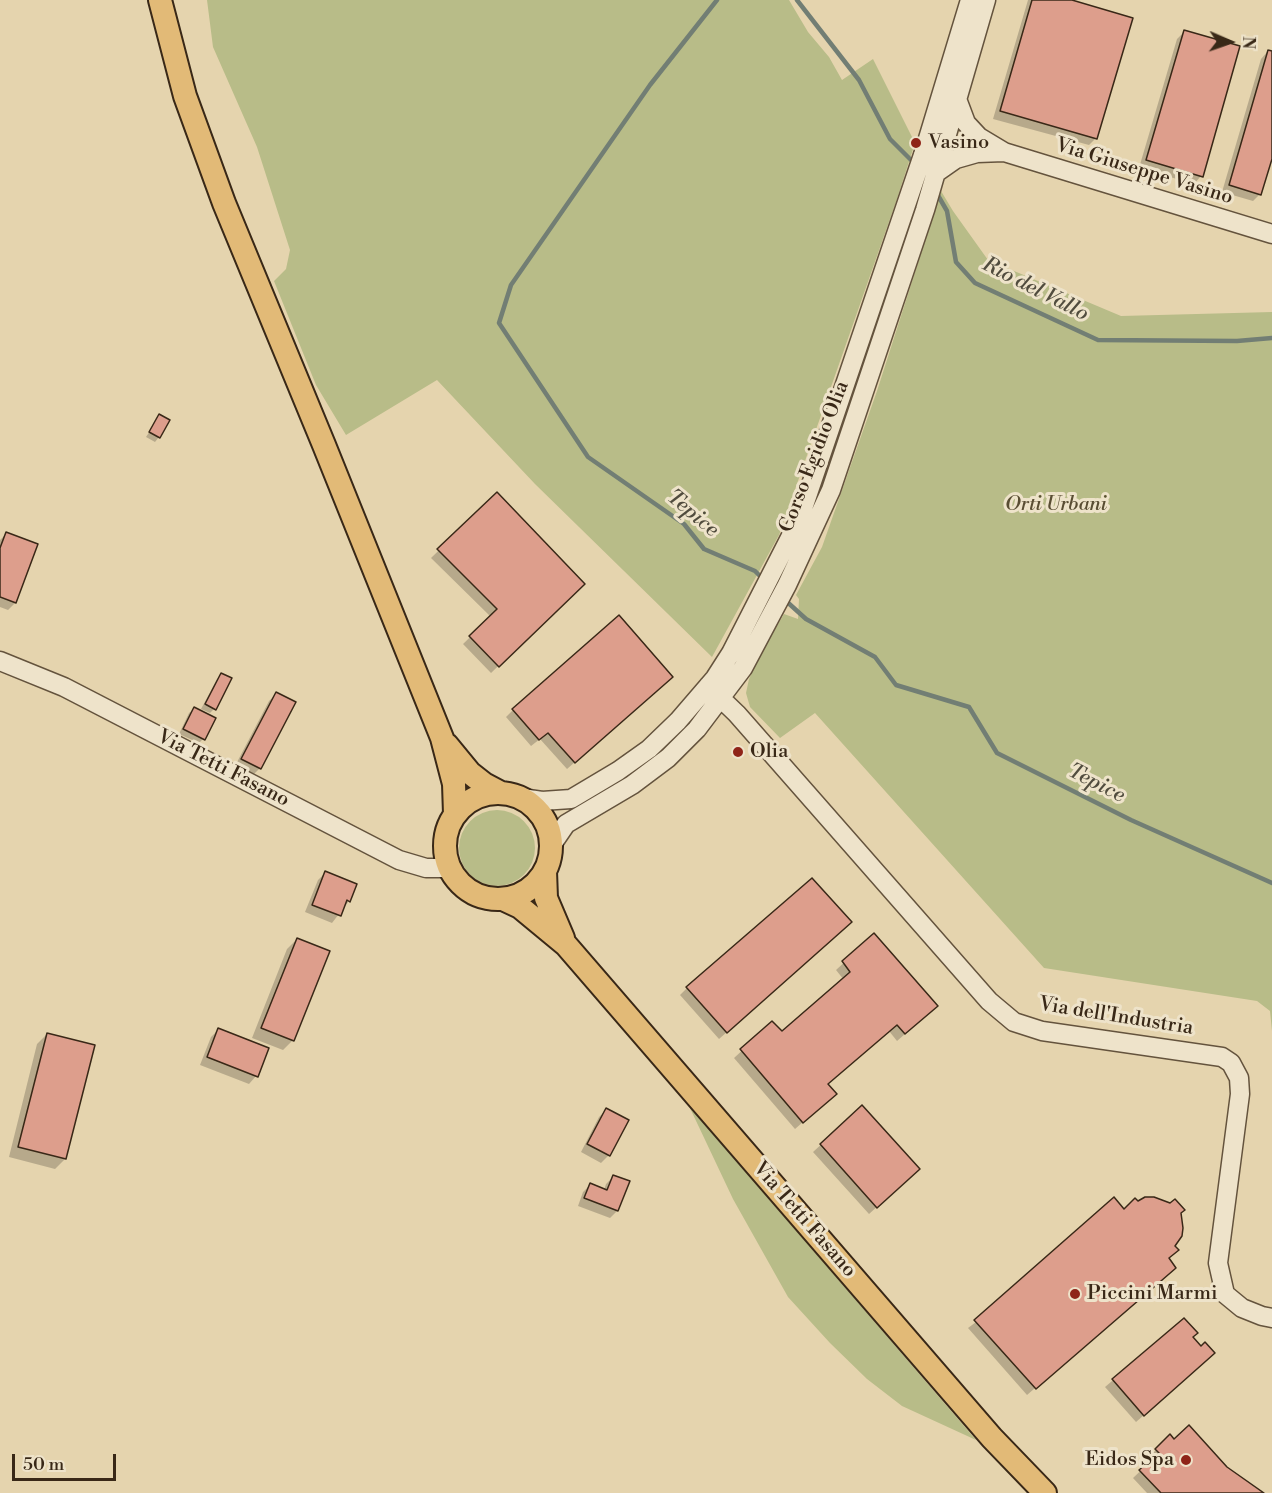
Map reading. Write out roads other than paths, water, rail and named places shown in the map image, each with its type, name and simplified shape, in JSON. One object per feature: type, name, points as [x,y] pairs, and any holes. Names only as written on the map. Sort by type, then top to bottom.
[{"type":"main road","points":[[160,0],[185,96],[224,203],[442,738],[454,784],[455,814]]},
{"type":"main road","points":[[442,738],[470,773],[484,784],[511,795],[534,806],[549,831],[550,859],[545,872],[535,885],[521,895],[505,900],[488,899],[471,893],[458,882],[449,868],[445,854],[448,826],[455,814],[476,798],[484,795],[511,795]]},
{"type":"main road","name":"Via Tetti Fasano","points":[[545,872],[546,898],[566,945]]},
{"type":"main road","name":"Via Tetti Fasano","points":[[505,900],[520,907],[566,945],[992,1438],[1045,1493]]},
{"type":"street","name":"Corso Egidio Olia","points":[[551,846],[566,825],[632,785],[668,758],[698,729],[729,656],[799,520],[923,154],[970,0]]},
{"type":"street","name":"Corso Egidio Olia","points":[[511,795],[542,801],[571,799],[649,750],[678,721],[743,668],[787,585],[831,490],[925,210],[986,0]]},
{"type":"street","name":"Via Giuseppe Vasino","points":[[957,99],[966,123],[979,137],[1004,152],[1272,234]]},
{"type":"street","name":"Via Giuseppe Vasino","points":[[936,173],[956,159],[976,153],[1004,152]]},
{"type":"street","name":"Via Tetti Fasano","points":[[0,661],[64,687],[399,860],[438,870],[449,868]]},
{"type":"street","name":"Via dell'Industria","points":[[715,692],[989,1001],[1014,1022],[1042,1031],[1222,1057],[1231,1063],[1239,1078],[1240,1094],[1218,1263],[1225,1294],[1242,1308],[1272,1318]]},
{"type":"waterway","name":"Tepice","points":[[717,0],[650,85],[511,285],[499,323],[588,457],[684,524],[704,549],[755,571],[764,580]]},
{"type":"waterway","name":"Rio del Vallo","points":[[797,0],[859,80],[890,139],[915,164]]},
{"type":"waterway","name":"Rio del Vallo","points":[[936,192],[947,211],[956,262],[975,283],[1098,340],[1237,341],[1272,338]]},
{"type":"waterway","name":"Tepice","points":[[785,600],[806,619],[875,657],[896,685],[969,707],[997,753],[1131,820],[1272,883]]},
{"type":"place","name":"Vasino","points":[[916,143]]},
{"type":"place","name":"Olia","points":[[738,752]]},
{"type":"place","name":"Piccini Marmi","points":[[1075,1294]]},
{"type":"place","name":"Eidos Spa","points":[[1186,1460]]},
{"type":"park label","name":"Orti Urbani","points":[[1056,505]]}]
